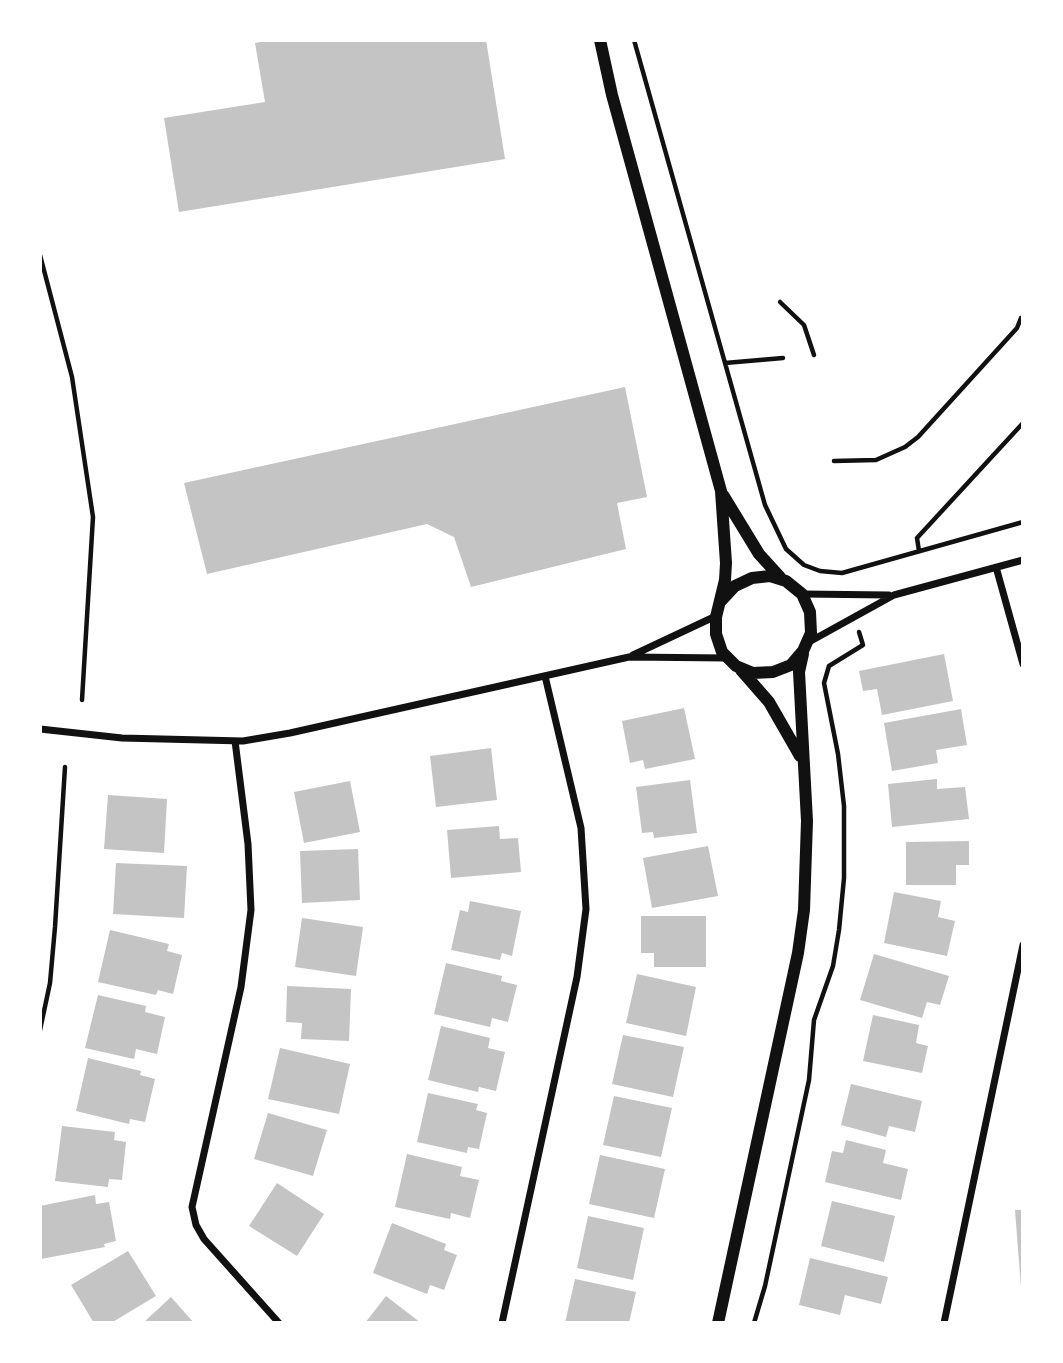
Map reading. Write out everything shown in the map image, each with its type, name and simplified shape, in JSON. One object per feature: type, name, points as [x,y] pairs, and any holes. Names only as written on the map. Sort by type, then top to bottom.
[{"type":"street","points":[[600,40],[622,134],[721,491],[726,563],[716,617],[716,634],[722,652],[769,702],[801,759]]},
{"type":"street","points":[[718,1323],[798,953],[807,863],[799,672],[811,633],[810,612],[802,594],[759,554],[721,491]]},
{"type":"street","points":[[629,657],[701,656],[732,662],[753,673],[773,672],[791,665],[805,647],[894,595],[1023,560]]},
{"type":"street","points":[[996,567],[1023,664]]},
{"type":"street","points":[[721,601],[736,586],[752,578],[770,576],[786,581]]},
{"type":"street","points":[[802,594],[894,595]]},
{"type":"street","points":[[40,729],[122,738],[235,741],[290,733],[629,657],[716,617]]},
{"type":"street","points":[[502,1323],[577,977],[586,909],[581,828],[545,676]]},
{"type":"street","points":[[235,741],[248,844],[251,909],[241,987],[192,1207],[196,1225],[204,1239],[279,1323]]},
{"type":"street","points":[[944,1322],[1023,945]]},
{"type":"path","points":[[634,40],[765,505],[780,539],[794,557],[820,571],[842,573],[1023,522]]},
{"type":"path","points":[[40,255],[72,377],[92,505],[82,700]]},
{"type":"path","points":[[780,302],[804,325],[814,355]]},
{"type":"path","points":[[834,461],[876,460],[911,442],[1017,328],[1021,318]]},
{"type":"path","points":[[725,363],[783,358]]},
{"type":"path","points":[[919,551],[917,538],[1023,423]]},
{"type":"path","points":[[754,1323],[765,1286],[809,1080],[814,1020],[833,966],[839,930],[844,878],[844,807],[838,754],[824,683],[828,666],[839,656],[863,645],[859,631]]},
{"type":"path","points":[[40,1030],[50,983],[65,767]]},
{"type":"building","points":[[271,40],[486,40],[505,159],[179,212],[164,118],[265,102],[255,43]]},
{"type":"building","points":[[625,387],[647,497],[617,503],[626,549],[471,587],[454,537],[427,524],[207,574],[184,483]]},
{"type":"building","points":[[944,654],[953,701],[882,715],[877,689],[863,691],[859,671]]},
{"type":"building","points":[[684,708],[695,759],[645,769],[643,760],[630,763],[622,721]]},
{"type":"building","points":[[961,709],[967,745],[936,750],[938,763],[892,771],[884,723]]},
{"type":"building","points":[[491,748],[497,800],[436,807],[430,756]]},
{"type":"building","points":[[937,779],[937,789],[965,787],[969,819],[892,827],[888,784]]},
{"type":"building","points":[[690,780],[697,833],[654,838],[653,832],[642,833],[636,787]]},
{"type":"building","points":[[350,781],[360,832],[304,843],[294,792]]},
{"type":"building","points":[[108,795],[167,799],[164,853],[104,849]]},
{"type":"building","points":[[499,826],[500,839],[518,838],[521,872],[451,878],[447,830]]},
{"type":"building","points":[[969,841],[969,865],[956,865],[956,885],[906,885],[906,842]]},
{"type":"building","points":[[708,846],[718,896],[652,908],[643,858]]},
{"type":"building","points":[[358,849],[360,900],[302,903],[300,851]]},
{"type":"building","points":[[116,863],[187,866],[184,918],[113,914]]},
{"type":"building","points":[[894,892],[941,901],[938,917],[955,921],[947,956],[884,943]]},
{"type":"building","points":[[470,901],[521,911],[512,956],[502,953],[500,960],[451,950],[460,910],[468,912]]},
{"type":"building","points":[[641,916],[706,916],[706,967],[654,967],[654,953],[641,953]]},
{"type":"building","points":[[302,918],[363,927],[356,976],[295,967]]},
{"type":"building","points":[[110,930],[169,944],[167,951],[182,955],[173,994],[158,990],[156,995],[98,982]]},
{"type":"building","points":[[874,954],[949,976],[940,1005],[927,1002],[922,1018],[860,1000]]},
{"type":"building","points":[[446,963],[502,976],[501,981],[517,985],[508,1022],[492,1018],[490,1027],[434,1014]]},
{"type":"building","points":[[637,974],[696,987],[686,1036],[626,1023]]},
{"type":"building","points":[[287,986],[351,989],[349,1041],[301,1039],[302,1023],[286,1022]]},
{"type":"building","points":[[98,995],[146,1006],[145,1012],[165,1017],[157,1054],[136,1049],[134,1059],[85,1048]]},
{"type":"building","points":[[873,1015],[919,1025],[916,1043],[928,1046],[922,1073],[863,1061]]},
{"type":"building","points":[[441,1026],[490,1038],[488,1048],[505,1052],[496,1091],[479,1087],[478,1092],[428,1080]]},
{"type":"building","points":[[623,1035],[684,1047],[673,1097],[612,1084]]},
{"type":"building","points":[[280,1048],[350,1064],[339,1114],[268,1099]]},
{"type":"building","points":[[88,1058],[141,1071],[140,1075],[155,1079],[145,1122],[130,1119],[129,1124],[76,1111]]},
{"type":"building","points":[[851,1084],[922,1101],[915,1132],[889,1126],[886,1137],[841,1125]]},
{"type":"building","points":[[428,1093],[478,1104],[476,1110],[487,1113],[479,1149],[468,1147],[467,1153],[417,1142]]},
{"type":"building","points":[[614,1096],[672,1108],[661,1157],[603,1145]]},
{"type":"building","points":[[268,1113],[327,1130],[313,1176],[254,1159]]},
{"type":"building","points":[[62,1126],[115,1132],[114,1140],[126,1142],[122,1180],[109,1179],[108,1187],[55,1181]]},
{"type":"building","points":[[846,1140],[886,1150],[883,1163],[908,1169],[901,1200],[825,1182],[832,1151],[843,1153]]},
{"type":"building","points":[[407,1154],[462,1167],[460,1176],[479,1180],[470,1218],[451,1213],[450,1219],[395,1207]]},
{"type":"building","points":[[600,1155],[665,1169],[654,1218],[589,1204]]},
{"type":"building","points":[[277,1183],[324,1214],[297,1256],[249,1226]]},
{"type":"building","points":[[95,1195],[96,1204],[109,1202],[116,1241],[104,1244],[105,1247],[41,1259],[40,1206]]},
{"type":"building","points":[[832,1201],[895,1216],[884,1262],[821,1246]]},
{"type":"building","points":[[1015,1210],[1023,1210],[1023,1287],[1021,1287]]},
{"type":"building","points":[[588,1216],[644,1228],[633,1280],[577,1268]]},
{"type":"building","points":[[392,1223],[446,1244],[444,1250],[457,1255],[444,1290],[430,1285],[427,1294],[373,1273]]},
{"type":"building","points":[[128,1251],[156,1296],[111,1323],[94,1323],[71,1285]]},
{"type":"building","points":[[810,1258],[888,1277],[881,1304],[845,1295],[840,1315],[799,1305]]},
{"type":"building","points":[[575,1279],[636,1292],[629,1323],[565,1323]]},
{"type":"building","points":[[386,1296],[421,1323],[365,1323]]},
{"type":"building","points":[[171,1297],[194,1323],[143,1323]]}]
